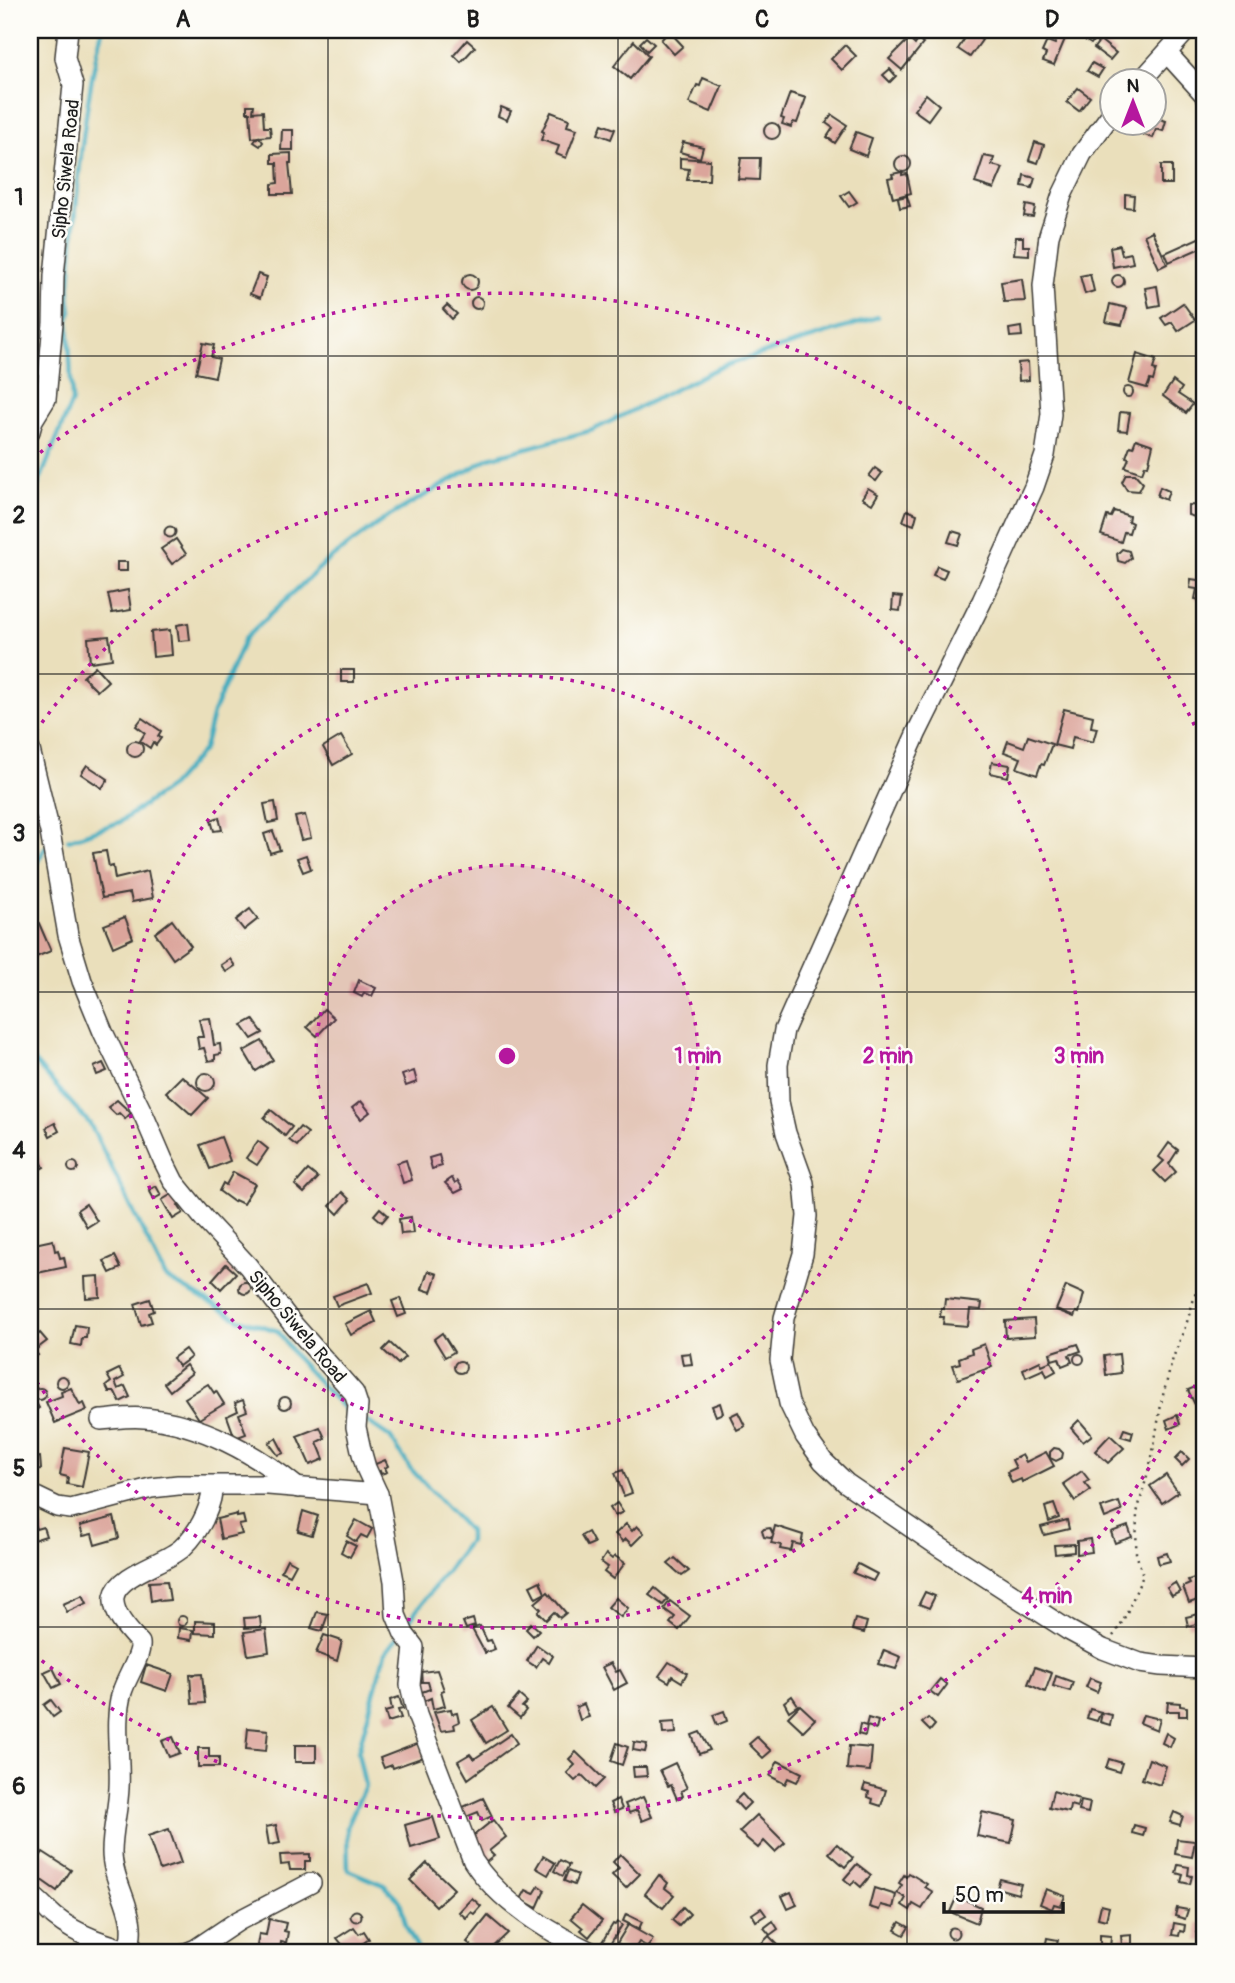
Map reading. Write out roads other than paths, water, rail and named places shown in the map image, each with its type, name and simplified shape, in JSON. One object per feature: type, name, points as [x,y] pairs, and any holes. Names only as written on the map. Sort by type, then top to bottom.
[{"type":"street","name":"Sipho Siwela Road","points":[[30,431],[33,420],[46,399],[54,323],[54,276],[73,85],[65,58],[68,30]]},
{"type":"street","points":[[1155,66],[1187,30]]},
{"type":"street","points":[[1167,53],[1205,95]]},
{"type":"street","points":[[1098,132],[1082,154],[1066,186],[1049,235],[1042,286],[1051,414],[1045,455],[1034,487],[982,601],[917,732],[784,1030],[778,1077],[780,1110],[807,1199],[803,1254],[786,1305],[780,1346],[785,1390],[805,1436],[832,1471],[862,1494],[978,1572],[1103,1649],[1140,1663],[1161,1667],[1205,1668]]},
{"type":"street","name":"Sipho Siwela Road","points":[[30,750],[50,832],[68,935],[82,981],[103,1032],[174,1182],[354,1393],[358,1405],[356,1427],[366,1468],[378,1494],[394,1581],[396,1615],[404,1634],[414,1647],[410,1685],[417,1715],[474,1861],[483,1875],[508,1899],[560,1937],[593,1953]]},
{"type":"street","points":[[101,1420],[143,1417],[195,1429],[253,1455],[298,1488]]},
{"type":"street","points":[[30,1494],[57,1507],[71,1509],[151,1488],[178,1485],[268,1485],[378,1494]]},
{"type":"street","points":[[30,1895],[55,1918],[82,1935],[132,1952],[132,1930],[112,1853],[120,1788],[118,1715],[127,1677],[141,1648],[119,1616],[114,1604],[114,1594],[121,1584],[131,1577],[167,1559],[182,1548],[211,1506],[213,1486]]},
{"type":"street","points":[[186,1953],[238,1921],[311,1883]]},
{"type":"waterway","points":[[30,505],[72,401],[68,320],[71,311],[69,296],[74,229],[84,129],[102,30]]},
{"type":"waterway","points":[[68,840],[120,822],[171,786],[204,749],[213,713],[245,638],[327,561],[386,518],[489,458],[593,430],[720,367],[878,317]]},
{"type":"waterway","points":[[30,874],[46,847]]},
{"type":"waterway","points":[[30,1057],[90,1124],[166,1278],[239,1319],[278,1331],[297,1359],[352,1415]]},
{"type":"waterway","points":[[361,1417],[390,1437],[410,1468],[469,1531],[469,1541],[405,1626]]},
{"type":"waterway","points":[[398,1636],[385,1653],[358,1752],[365,1786],[347,1827],[348,1870],[384,1885],[400,1901],[406,1926],[420,1953]]}]
